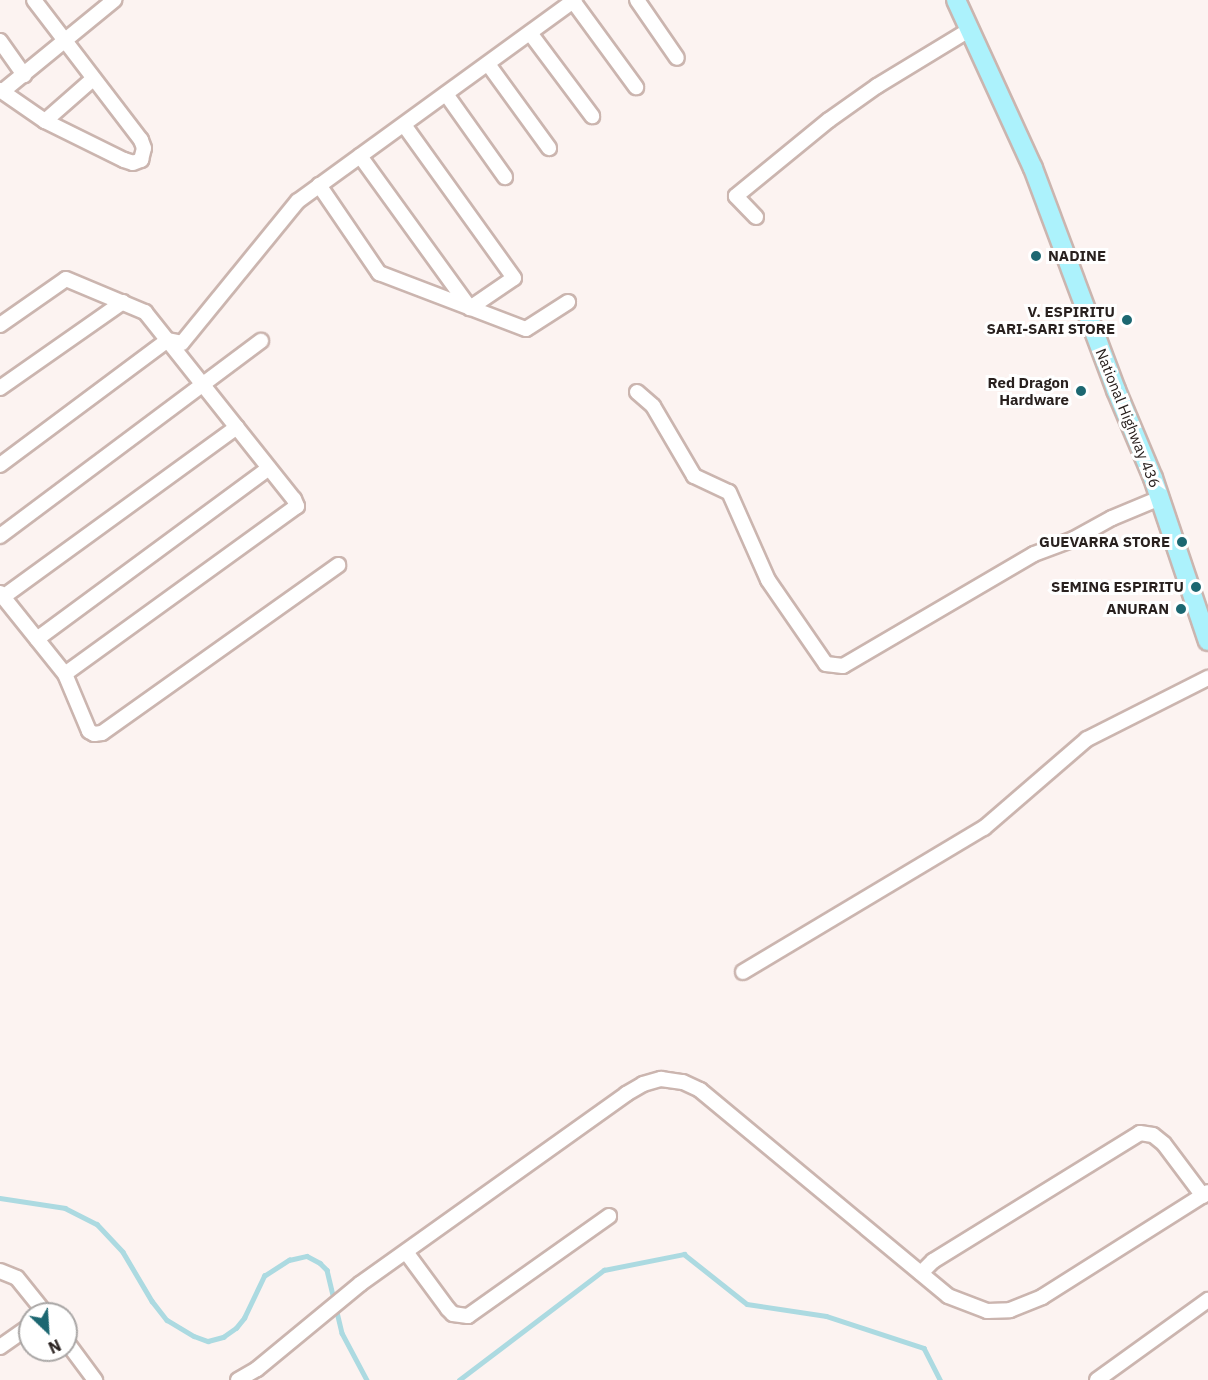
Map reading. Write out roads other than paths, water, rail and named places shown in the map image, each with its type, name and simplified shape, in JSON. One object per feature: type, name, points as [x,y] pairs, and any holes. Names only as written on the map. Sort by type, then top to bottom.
[{"type":"main road","name":"National Highway 436","points":[[956,0],[982,62],[1033,168],[1160,498],[1208,641]]},
{"type":"street","points":[[34,0],[64,42],[141,140],[144,148],[141,160],[133,163],[45,121],[2,91],[64,42],[105,3]]},
{"type":"street","points":[[637,0],[677,58]]},
{"type":"street","points":[[0,465],[168,340],[182,343],[298,201],[574,1],[636,87]]},
{"type":"street","points":[[756,217],[736,196],[848,106],[969,30]]},
{"type":"street","points":[[530,33],[592,116]]},
{"type":"street","points":[[0,41],[24,75]]},
{"type":"street","points":[[488,64],[549,148]]},
{"type":"street","points":[[45,121],[93,79]]},
{"type":"street","points":[[446,94],[505,177]]},
{"type":"street","points":[[404,125],[514,278],[470,308]]},
{"type":"street","points":[[360,156],[470,308]]},
{"type":"street","points":[[319,186],[379,273],[526,329],[568,302]]},
{"type":"street","points":[[2,320],[66,279],[144,312],[294,499],[297,506],[291,513],[65,674]]},
{"type":"street","points":[[0,388],[123,302]]},
{"type":"street","points":[[0,536],[261,341]]},
{"type":"street","points":[[637,393],[653,406],[694,476],[729,492],[768,580],[826,664],[843,666],[1034,554],[1074,539],[1112,518],[1160,498]]},
{"type":"street","points":[[237,427],[2,595],[65,674],[89,731],[94,735],[102,733],[338,566]]},
{"type":"street","points":[[37,639],[269,468]]},
{"type":"street","points":[[743,972],[984,828],[1087,740],[1208,678]]},
{"type":"street","points":[[238,1380],[262,1374],[315,1319],[360,1284],[626,1094],[643,1084],[661,1079],[683,1082],[700,1090],[921,1273],[960,1302],[987,1311],[1010,1310],[1025,1305],[1066,1283],[1205,1194],[1164,1144],[1153,1135],[1140,1133],[933,1261],[921,1273]]},
{"type":"street","points":[[406,1252],[448,1309],[453,1314],[468,1316],[609,1216]]},
{"type":"street","points":[[0,1271],[17,1278],[36,1302]]},
{"type":"street","points":[[1096,1380],[1208,1300]]},
{"type":"street","points":[[0,1347],[18,1334]]},
{"type":"street","points":[[78,1360],[89,1378]]},
{"type":"waterway","points":[[0,1198],[65,1208],[97,1224],[123,1252],[152,1301],[167,1320],[194,1336],[208,1341],[223,1337],[236,1328],[244,1318],[264,1276],[289,1260],[307,1256],[327,1270],[342,1333],[367,1380]]},
{"type":"waterway","points":[[459,1380],[604,1270],[684,1254],[747,1304],[826,1316],[924,1348],[940,1380]]},
{"type":"place","name":"NADINE","points":[[1036,256]]},
{"type":"place","name":"V. ESPIRITU SARI-SARI STORE","points":[[1127,320]]},
{"type":"place","name":"Red Dragon Hardware","points":[[1081,391]]},
{"type":"place","name":"GUEVARRA STORE","points":[[1182,542]]},
{"type":"place","name":"SEMING ESPIRITU","points":[[1196,587]]},
{"type":"place","name":"ANURAN","points":[[1181,609]]}]
